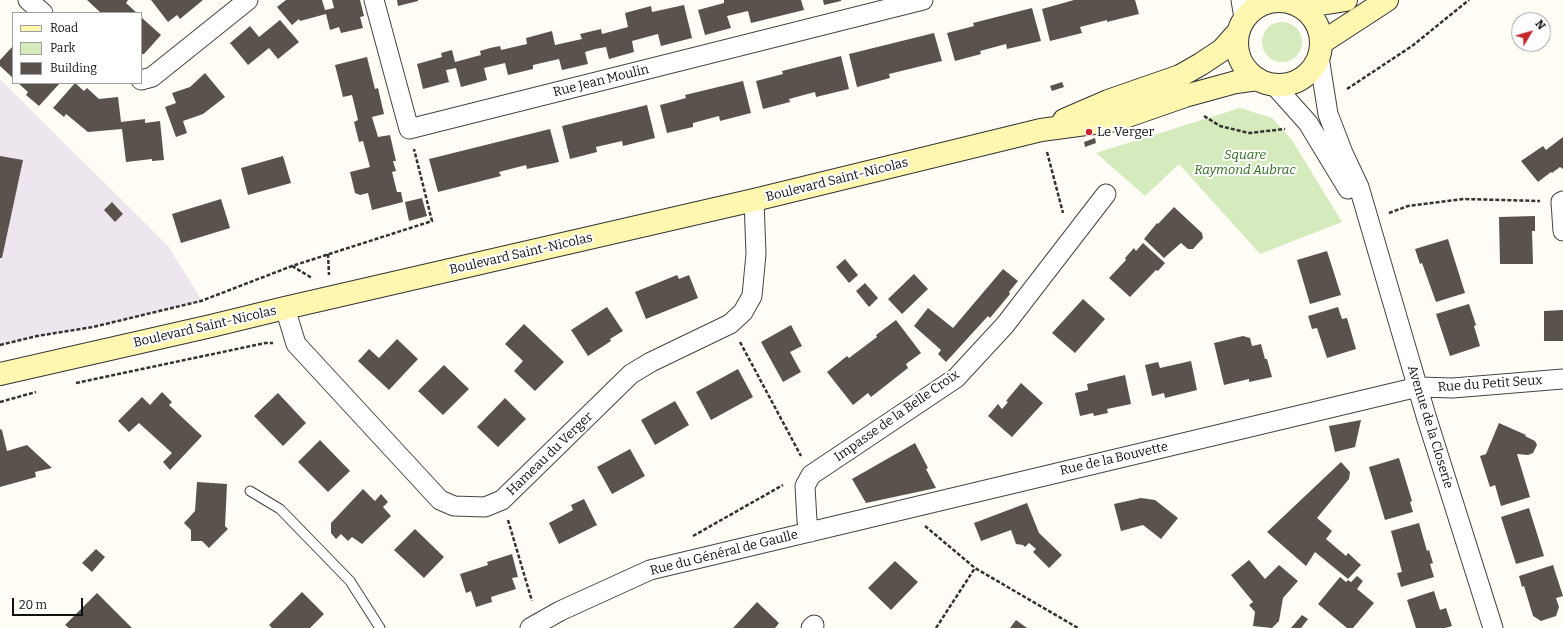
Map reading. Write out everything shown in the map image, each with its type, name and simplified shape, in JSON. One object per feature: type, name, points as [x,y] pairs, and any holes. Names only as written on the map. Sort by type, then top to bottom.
[{"type":"main road","points":[[1291,3],[1312,16],[1319,29],[1320,50],[1312,69],[1302,79],[1288,84],[1266,82],[1247,71],[1240,59],[1237,46],[1241,17],[1263,3],[1275,0],[1291,3],[1346,0]]},
{"type":"main road","points":[[1320,50],[1386,0]]},
{"type":"main road","name":"Boulevard Saint-Nicolas","points":[[1041,130],[1108,101],[1180,76],[1222,50],[1241,17]]},
{"type":"main road","name":"Boulevard Saint-Nicolas","points":[[0,374],[754,200],[1041,130],[1116,120],[1185,96],[1236,82],[1266,82]]},
{"type":"street","points":[[28,0],[42,12]]},
{"type":"street","points":[[142,80],[152,77],[248,0]]},
{"type":"street","points":[[374,0],[409,129]]},
{"type":"street","name":"Rue Jean Moulin","points":[[409,129],[923,0]]},
{"type":"street","name":"Avenue de la Closerie","points":[[1320,50],[1328,114],[1343,153],[1359,187],[1418,387],[1493,628]]},
{"type":"street","name":"Avenue de la Closerie","points":[[1266,82],[1308,123],[1369,223]]},
{"type":"street","name":"Impasse de la Belle Croix","points":[[811,475],[956,378],[1006,325],[1106,194]]},
{"type":"street","name":"Hameau du Verger","points":[[285,308],[296,344],[440,500],[454,506],[485,507],[502,500],[631,374],[650,362],[730,324],[743,312],[752,296],[756,254],[754,200]]},
{"type":"street","points":[[1562,201],[1563,231]]},
{"type":"street","name":"Rue du Petit Seux","points":[[1418,387],[1453,388],[1563,379]]},
{"type":"street","name":"Rue de la Bouvette","points":[[811,532],[1418,387]]},
{"type":"street","points":[[811,475],[805,486],[807,521],[811,532]]},
{"type":"street","name":"Rue du Général de Gaulle","points":[[534,626],[560,611],[650,570],[811,532]]},
{"type":"lane","points":[[250,491],[280,510],[350,581],[380,628]]},
{"type":"path","points":[[1346,90],[1412,46],[1469,0]]},
{"type":"path","points":[[1185,96],[1194,109],[1220,126],[1249,133],[1290,128]]},
{"type":"path","points":[[0,345],[37,336],[93,327],[201,301],[292,266],[432,221],[409,129]]},
{"type":"path","points":[[1041,130],[1070,242]]},
{"type":"path","points":[[1369,223],[1408,206],[1464,199],[1562,201]]},
{"type":"path","points":[[730,324],[811,475]]},
{"type":"path","points":[[73,383],[265,343],[296,344]]},
{"type":"path","points":[[0,402],[43,390]]},
{"type":"path","points":[[502,500],[534,626]]},
{"type":"path","points":[[905,509],[975,568],[1078,628]]},
{"type":"path","points":[[936,628],[975,568]]},
{"type":"shaded area","points":[[0,79],[168,246],[203,302],[201,301],[93,327],[37,336],[0,345]]},
{"type":"green space","points":[[1286,22],[1293,25],[1299,31],[1302,42],[1301,50],[1293,59],[1286,62],[1278,62],[1271,59],[1263,50],[1262,38],[1265,31],[1274,23]]},
{"type":"green space","name":"Square Raymond Aubrac","points":[[1240,108],[1272,118],[1292,140],[1342,222],[1260,254],[1179,164],[1145,196],[1096,153]]},
{"type":"building","points":[[87,0],[128,0],[126,3],[136,12],[100,12]]},
{"type":"building","points":[[151,0],[203,0],[180,19],[177,15],[168,22]]},
{"type":"building","points":[[286,0],[322,0],[325,10],[334,8],[332,0],[360,0],[364,16],[360,17],[363,28],[341,33],[339,27],[330,30],[326,14],[300,21],[299,19],[292,25],[277,7]]},
{"type":"building","points":[[397,0],[418,0],[418,1],[398,6]]},
{"type":"building","points":[[724,0],[801,0],[804,10],[751,23],[748,11],[727,16],[731,28],[705,35],[698,10],[724,3]]},
{"type":"building","points":[[823,0],[841,0],[841,1],[824,5]]},
{"type":"building","points":[[1074,0],[1135,0],[1139,14],[1080,27],[1082,33],[1050,41],[1042,9]]},
{"type":"building","points":[[684,5],[692,38],[661,46],[658,34],[632,41],[634,52],[609,59],[606,47],[595,49],[585,52],[588,64],[562,70],[559,59],[533,65],[533,69],[508,75],[505,63],[484,68],[487,80],[461,87],[456,68],[446,70],[449,82],[423,89],[417,64],[442,57],[441,53],[452,50],[455,62],[481,55],[480,51],[490,48],[500,46],[501,50],[527,44],[526,38],[552,31],[555,45],[582,39],[580,34],[601,29],[602,34],[628,27],[625,13],[651,6],[652,12]]},
{"type":"building","points":[[1032,8],[1041,41],[1007,49],[1006,44],[980,51],[981,54],[955,61],[947,33],[974,26],[973,23]]},
{"type":"building","points":[[142,18],[161,35],[144,54],[142,54]]},
{"type":"building","points":[[280,20],[299,42],[278,59],[269,48],[248,65],[230,43],[250,26],[259,37]]},
{"type":"building","points":[[934,33],[942,61],[889,74],[890,78],[857,87],[849,54]]},
{"type":"building","points":[[12,47],[12,77],[0,66],[0,60]]},
{"type":"building","points":[[841,56],[849,89],[816,97],[815,92],[789,99],[790,102],[763,109],[756,81],[783,74],[782,71]]},
{"type":"building","points":[[367,57],[375,89],[378,88],[384,114],[372,117],[378,137],[390,135],[396,161],[393,161],[396,171],[392,172],[397,192],[401,192],[403,202],[372,210],[368,193],[360,195],[355,193],[350,172],[370,167],[363,141],[359,142],[354,122],[358,120],[352,95],[343,97],[335,65]]},
{"type":"building","points":[[205,73],[225,97],[203,114],[183,121],[187,133],[176,137],[165,107],[176,103],[172,93],[190,87]]},
{"type":"building","points":[[743,81],[751,113],[720,121],[719,116],[693,123],[693,127],[667,133],[660,105],[686,98],[685,95]]},
{"type":"building","points":[[1062,82],[1064,87],[1052,91],[1050,86]]},
{"type":"building","points":[[19,84],[59,84],[39,106],[26,95],[28,92]]},
{"type":"building","points":[[74,84],[84,91],[87,88],[99,99],[118,97],[121,122],[145,119],[145,123],[160,121],[164,160],[152,161],[152,159],[126,162],[122,129],[88,132],[66,114],[64,117],[53,108]]},
{"type":"building","points":[[647,105],[655,138],[623,146],[622,141],[596,147],[597,152],[570,159],[562,126]]},
{"type":"building","points":[[550,129],[559,162],[527,169],[526,165],[499,172],[501,176],[438,192],[429,159]]},
{"type":"building","points":[[1563,137],[1563,169],[1560,167],[1538,182],[1521,161],[1543,146],[1546,150]]},
{"type":"building","points":[[1095,138],[1096,143],[1085,147],[1084,142]]},
{"type":"building","points":[[0,156],[23,160],[2,258],[0,258]]},
{"type":"building","points":[[283,156],[291,183],[248,195],[241,168]]},
{"type":"building","points":[[422,198],[427,216],[409,221],[405,202]]},
{"type":"building","points":[[221,199],[230,228],[181,243],[172,214]]},
{"type":"building","points":[[112,202],[123,214],[115,222],[104,210]]},
{"type":"building","points":[[1174,207],[1202,233],[1203,238],[1193,249],[1188,249],[1181,243],[1164,258],[1144,239],[1157,223],[1158,224]]},
{"type":"building","points":[[1535,216],[1535,231],[1532,231],[1533,264],[1500,264],[1499,217]]},
{"type":"building","points":[[1448,239],[1465,293],[1436,302],[1422,263],[1420,264],[1415,249]]},
{"type":"building","points":[[1143,243],[1165,263],[1158,271],[1156,270],[1130,297],[1109,278],[1126,260],[1125,258],[1134,248],[1136,251]]},
{"type":"building","points":[[1327,251],[1341,295],[1310,304],[1297,260]]},
{"type":"building","points":[[845,259],[858,275],[849,283],[836,267]]},
{"type":"building","points":[[1003,269],[1018,281],[1009,292],[1010,294],[990,318],[988,316],[946,362],[938,354],[941,350],[914,326],[928,308],[953,328]]},
{"type":"building","points":[[914,274],[928,289],[902,314],[888,299]]},
{"type":"building","points":[[677,275],[679,279],[689,275],[698,298],[646,319],[635,292]]},
{"type":"building","points":[[865,283],[878,298],[869,307],[856,291]]},
{"type":"building","points":[[1083,299],[1105,319],[1075,353],[1052,333]]},
{"type":"building","points":[[1469,304],[1476,325],[1474,326],[1480,346],[1450,356],[1436,314]]},
{"type":"building","points":[[607,307],[623,331],[588,356],[571,330]]},
{"type":"building","points":[[1338,307],[1342,319],[1347,318],[1356,349],[1327,358],[1317,328],[1312,329],[1308,316]]},
{"type":"building","points":[[1563,310],[1563,341],[1544,341],[1544,311]]},
{"type":"building","points":[[896,320],[921,353],[906,364],[908,368],[871,397],[868,393],[853,405],[827,372],[847,356],[849,358],[877,337],[876,335]]},
{"type":"building","points":[[524,324],[564,362],[535,391],[514,371],[523,361],[505,344]]},
{"type":"building","points":[[791,325],[802,346],[790,352],[801,372],[783,382],[761,342]]},
{"type":"building","points":[[1243,336],[1250,338],[1252,346],[1261,344],[1272,377],[1249,382],[1249,379],[1224,385],[1214,343]]},
{"type":"building","points":[[397,339],[418,359],[389,390],[358,361],[369,349],[379,358]]},
{"type":"building","points":[[1191,361],[1197,390],[1165,398],[1164,393],[1152,396],[1145,365],[1158,362],[1160,368]]},
{"type":"building","points":[[444,365],[469,389],[443,415],[418,391]]},
{"type":"building","points":[[738,369],[753,397],[711,420],[696,392]]},
{"type":"building","points":[[1125,375],[1131,404],[1107,409],[1108,413],[1094,416],[1093,413],[1080,416],[1075,393],[1088,390],[1087,384]]},
{"type":"building","points":[[1021,383],[1043,403],[1012,437],[988,416],[998,404],[1002,409],[1008,402],[1006,401]]},
{"type":"building","points":[[162,392],[172,402],[169,405],[202,436],[170,470],[163,462],[172,453],[139,423],[129,432],[118,421],[142,397],[150,405]]},
{"type":"building","points":[[278,393],[306,423],[283,446],[254,416]]},
{"type":"building","points":[[505,398],[526,419],[498,447],[477,427]]},
{"type":"building","points":[[675,401],[689,425],[655,445],[641,420]]},
{"type":"building","points":[[1361,420],[1355,447],[1335,452],[1329,426]]},
{"type":"building","points":[[1499,423],[1526,435],[1525,436],[1535,441],[1537,445],[1533,453],[1528,455],[1517,454],[1530,497],[1501,506],[1495,485],[1490,487],[1480,456],[1486,454]]},
{"type":"building","points":[[0,429],[2,430],[7,451],[27,445],[52,468],[35,472],[36,477],[0,487]]},
{"type":"building","points":[[320,440],[350,471],[328,492],[298,462]]},
{"type":"building","points":[[915,443],[928,468],[926,469],[936,488],[866,503],[852,479]]},
{"type":"building","points":[[630,449],[645,476],[612,494],[597,467]]},
{"type":"building","points":[[1399,458],[1412,501],[1410,502],[1413,512],[1385,520],[1369,467]]},
{"type":"building","points":[[1341,462],[1350,472],[1349,479],[1317,518],[1332,531],[1326,539],[1346,556],[1348,553],[1361,565],[1348,579],[1315,552],[1306,566],[1267,532]]},
{"type":"building","points":[[197,482],[227,484],[225,526],[228,529],[209,548],[202,541],[191,541],[191,530],[184,523],[195,511]]},
{"type":"building","points":[[363,489],[375,501],[381,494],[388,502],[383,507],[391,516],[362,544],[352,537],[348,541],[341,534],[336,539],[331,533],[331,523]]},
{"type":"building","points":[[1141,498],[1155,500],[1178,518],[1161,539],[1143,525],[1121,531],[1114,504]]},
{"type":"building","points":[[584,499],[597,525],[559,544],[549,523],[573,510],[571,505]]},
{"type":"building","points":[[1027,503],[1039,533],[1062,555],[1049,568],[1033,552],[1036,549],[1029,543],[1025,547],[1023,545],[1016,544],[1011,530],[981,541],[974,523]]},
{"type":"building","points":[[1529,508],[1544,556],[1516,564],[1501,517]]},
{"type":"building","points":[[1419,523],[1427,551],[1429,550],[1433,563],[1430,564],[1434,577],[1401,587],[1397,573],[1402,572],[1391,531]]},
{"type":"building","points":[[415,529],[444,557],[424,578],[394,550]]},
{"type":"building","points":[[96,549],[105,557],[92,572],[82,563]]},
{"type":"building","points":[[512,554],[518,577],[512,578],[516,589],[491,597],[492,602],[476,607],[471,591],[466,593],[460,574],[488,565],[487,562]]},
{"type":"building","points":[[1249,560],[1265,579],[1279,565],[1298,581],[1283,598],[1279,621],[1272,628],[1253,626],[1255,612],[1249,605],[1253,602],[1231,575]]},
{"type":"building","points":[[895,561],[918,582],[891,610],[868,588]]},
{"type":"building","points":[[1553,565],[1563,596],[1556,598],[1559,607],[1556,616],[1541,621],[1533,616],[1524,586],[1522,587],[1519,576]]},
{"type":"building","points":[[1357,576],[1363,581],[1357,589],[1374,603],[1353,628],[1347,628],[1318,604],[1340,577],[1346,582],[1348,580],[1351,582]]},
{"type":"building","points":[[1434,591],[1440,610],[1446,608],[1452,626],[1445,628],[1416,628],[1407,600]]},
{"type":"building","points":[[302,592],[324,614],[310,628],[272,628],[269,625]]},
{"type":"building","points":[[97,593],[132,628],[69,628],[65,625]]},
{"type":"building","points":[[757,602],[779,623],[775,628],[733,628]]},
{"type":"building","points":[[1302,615],[1308,619],[1301,628],[1291,628]]},
{"type":"building","points":[[1016,620],[1027,628],[1010,628]]},
{"type":"place","name":"Le Verger","points":[[1089,132]]}]
